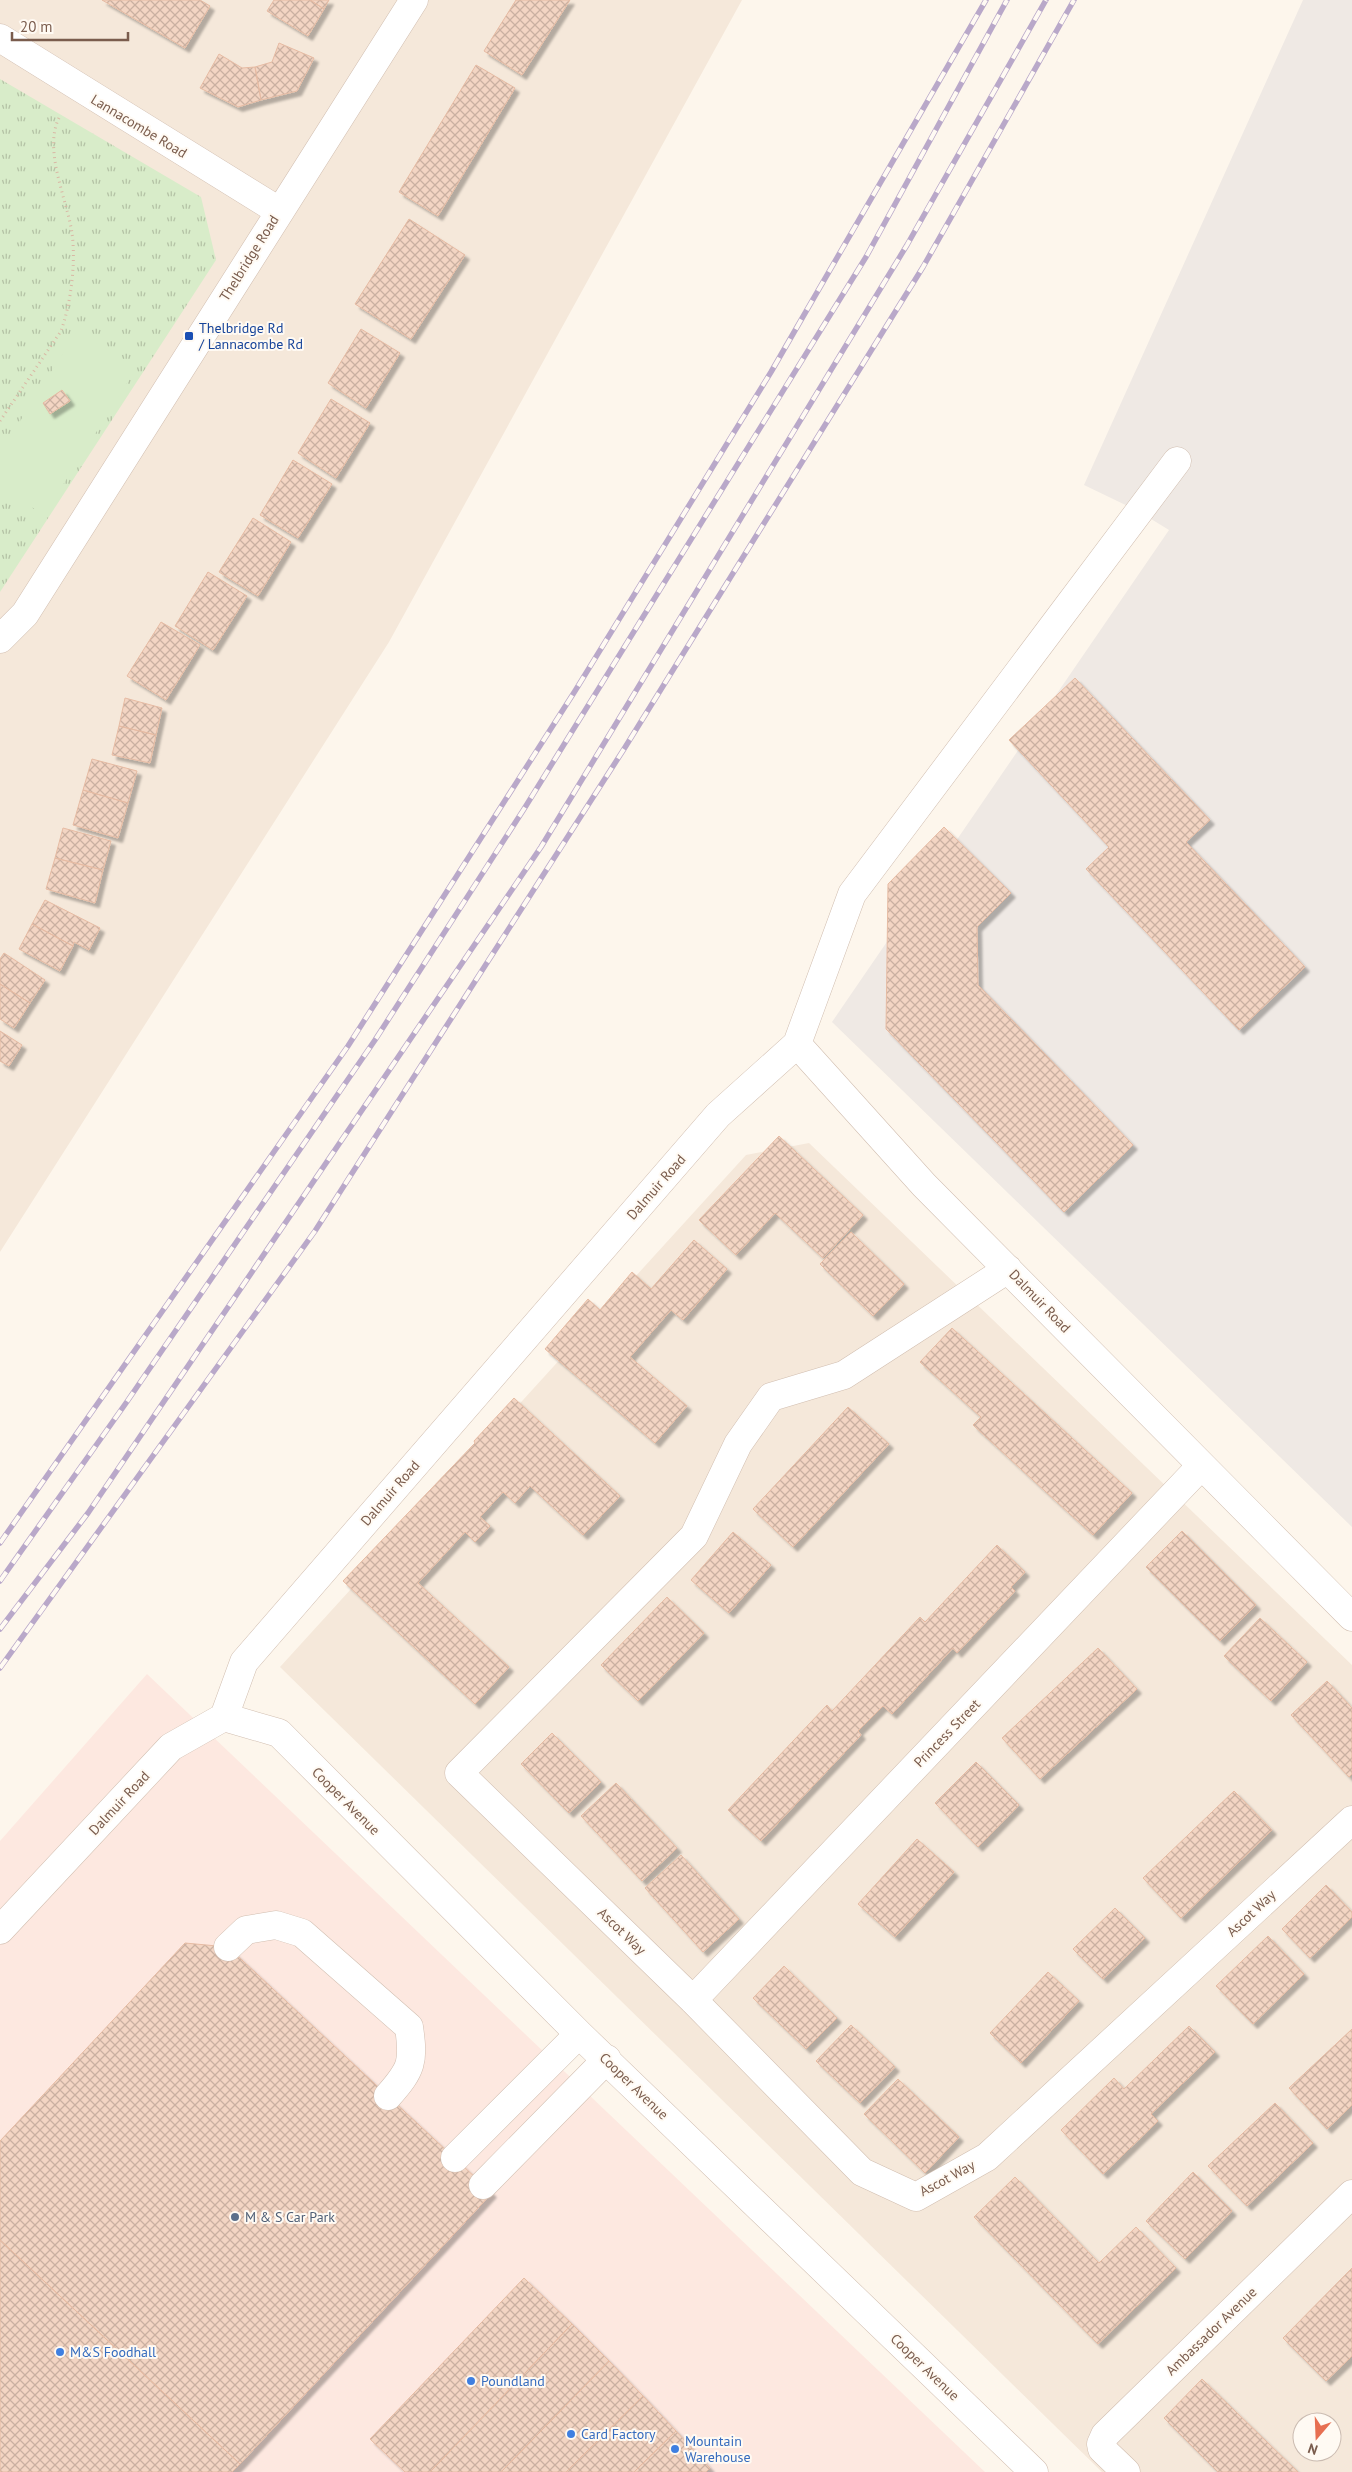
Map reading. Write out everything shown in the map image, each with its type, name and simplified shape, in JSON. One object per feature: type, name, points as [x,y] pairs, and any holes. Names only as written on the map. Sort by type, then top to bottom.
[{"type":"street","name":"Thelbridge Road","points":[[0,639],[25,614],[414,0]]},
{"type":"street","name":"Lannacombe Road","points":[[0,38],[77,88],[279,211]]},
{"type":"street","points":[[797,1044],[852,894],[1177,460]]},
{"type":"street","name":"Dalmuir Road","points":[[0,1930],[171,1747],[224,1717],[244,1662],[718,1115],[797,1044],[924,1185],[1352,1617]]},
{"type":"street","name":"Ascot Way","points":[[1008,1269],[844,1375],[771,1397],[738,1444],[694,1536],[459,1773],[693,2000],[862,2172],[916,2197],[987,2157],[1352,1820]]},
{"type":"street","name":"Princess Street","points":[[693,2000],[1201,1466]]},
{"type":"street","name":"Cooper Avenue","points":[[224,1717],[279,1733],[579,2034],[1034,2472]]},
{"type":"street","points":[[228,1947],[246,1930],[276,1925],[302,1933],[409,2027],[412,2054],[405,2077],[388,2096]]},
{"type":"street","points":[[455,2158],[579,2034]]},
{"type":"street","points":[[483,2185],[606,2059]]},
{"type":"street","name":"Ambassador Avenue","points":[[1126,2472],[1102,2449],[1101,2444],[1105,2435],[1352,2194]]},
{"type":"path","points":[[0,421],[62,332],[67,316],[72,268],[72,233],[53,154],[58,120],[77,88]]},
{"type":"shaded area","points":[[0,0],[742,0],[389,642],[0,1252]]},
{"type":"shaded area","points":[[1303,0],[1352,0],[1352,1527],[832,1022],[1169,530],[1138,511],[1084,485]]},
{"type":"shaded area","points":[[809,1143],[1352,1665],[1352,2472],[1102,2472],[280,1667],[746,1155]]},
{"type":"shaded area","points":[[147,1674],[985,2472],[0,2472],[0,1841]]},
{"type":"green space","points":[[0,79],[201,197],[216,260],[0,592]]},
{"type":"green space","points":[[77,331],[136,369],[44,515],[0,487],[0,453]]},
{"type":"building","points":[[102,0],[200,0],[210,6],[185,48]]},
{"type":"building","points":[[274,0],[310,0],[324,9],[308,36],[267,11]]},
{"type":"building","points":[[310,0],[329,0],[324,9]]},
{"type":"building","points":[[516,0],[570,0],[522,75],[484,51]]},
{"type":"building","points":[[279,43],[314,58],[297,91],[261,100],[255,67],[272,62]]},
{"type":"building","points":[[219,54],[242,68],[255,67],[261,100],[238,107],[200,88]]},
{"type":"building","points":[[476,65],[515,88],[438,216],[399,192]]},
{"type":"building","points":[[409,219],[465,255],[411,339],[355,304]]},
{"type":"building","points":[[361,329],[400,353],[366,408],[328,383]]},
{"type":"building","points":[[62,390],[70,401],[50,414],[43,403]]},
{"type":"building","points":[[331,399],[370,423],[336,478],[298,453]]},
{"type":"building","points":[[293,460],[332,484],[298,538],[260,515]]},
{"type":"building","points":[[253,518],[291,542],[258,596],[219,572]]},
{"type":"building","points":[[208,572],[247,596],[213,650],[175,626]]},
{"type":"building","points":[[161,622],[200,645],[166,700],[127,676]]},
{"type":"building","points":[[1075,678],[1210,820],[1186,842],[1305,967],[1239,1030],[1086,869],[1109,847],[1009,740]]},
{"type":"building","points":[[125,698],[162,708],[156,735],[119,726]]},
{"type":"building","points":[[119,726],[156,735],[150,763],[112,755]]},
{"type":"building","points":[[92,759],[137,771],[128,803],[83,790]]},
{"type":"building","points":[[83,790],[128,803],[118,838],[73,825]]},
{"type":"building","points":[[944,827],[1011,893],[977,927],[978,985],[1133,1145],[1064,1212],[886,1029],[888,884]]},
{"type":"building","points":[[63,828],[111,841],[103,870],[55,858]]},
{"type":"building","points":[[55,858],[103,870],[95,903],[46,889]]},
{"type":"building","points":[[45,900],[100,928],[89,950],[74,942],[73,946],[32,924]]},
{"type":"building","points":[[32,924],[73,946],[60,971],[19,949]]},
{"type":"building","points":[[4,953],[45,980],[30,1003],[0,984],[0,959]]},
{"type":"building","points":[[0,984],[30,1003],[14,1028],[0,1019]]},
{"type":"building","points":[[0,1031],[22,1045],[9,1066],[0,1061]]},
{"type":"building","points":[[779,1136],[863,1215],[823,1258],[775,1213],[736,1255],[699,1220]]},
{"type":"building","points":[[851,1232],[904,1284],[873,1316],[820,1264]]},
{"type":"building","points":[[694,1240],[727,1269],[683,1320],[671,1310],[630,1357],[687,1406],[655,1443],[545,1349],[588,1299],[600,1310],[632,1272],[651,1289]]},
{"type":"building","points":[[952,1328],[1132,1493],[1093,1535],[973,1425],[981,1417],[920,1362]]},
{"type":"building","points":[[514,1398],[620,1496],[583,1535],[530,1486],[515,1503],[503,1492],[480,1517],[490,1526],[475,1542],[465,1532],[418,1583],[509,1667],[475,1704],[343,1581],[475,1443],[474,1441]]},
{"type":"building","points":[[848,1407],[889,1444],[793,1547],[753,1509]]},
{"type":"building","points":[[1182,1531],[1256,1605],[1220,1641],[1146,1567]]},
{"type":"building","points":[[733,1532],[771,1565],[729,1613],[691,1580]]},
{"type":"building","points":[[997,1545],[1025,1572],[1011,1587],[1015,1591],[957,1653],[953,1648],[892,1714],[883,1706],[858,1731],[861,1735],[761,1841],[728,1810],[827,1705],[832,1711],[920,1617],[925,1622]]},
{"type":"building","points":[[667,1597],[704,1633],[638,1701],[601,1665]]},
{"type":"building","points":[[1260,1618],[1307,1662],[1271,1701],[1224,1656]]},
{"type":"building","points":[[1098,1648],[1137,1689],[1040,1779],[1002,1738]]},
{"type":"building","points":[[1327,1681],[1352,1708],[1352,1774],[1349,1777],[1291,1715]]},
{"type":"building","points":[[552,1733],[601,1782],[569,1813],[521,1764]]},
{"type":"building","points":[[976,1762],[1019,1805],[978,1847],[935,1803]]},
{"type":"building","points":[[616,1783],[677,1848],[642,1881],[581,1816]]},
{"type":"building","points":[[1234,1791],[1272,1830],[1181,1918],[1143,1878]]},
{"type":"building","points":[[917,1839],[954,1872],[895,1937],[858,1904]]},
{"type":"building","points":[[681,1855],[739,1919],[703,1952],[645,1888]]},
{"type":"building","points":[[1326,1885],[1352,1912],[1352,1917],[1310,1958],[1282,1929]]},
{"type":"building","points":[[1115,1908],[1145,1938],[1103,1979],[1073,1949]]},
{"type":"building","points":[[1268,1936],[1304,1974],[1253,2024],[1216,1986]]},
{"type":"building","name":"M & S Car Park","points":[[185,1943],[228,1947],[492,2193],[240,2464],[0,2240],[0,2141]]},
{"type":"building","points":[[784,1966],[837,2018],[806,2049],[753,1998]]},
{"type":"building","points":[[1048,1972],[1079,2001],[1021,2063],[990,2033]]},
{"type":"building","points":[[851,2025],[895,2067],[860,2103],[816,2061]]},
{"type":"building","points":[[1189,2026],[1215,2052],[1151,2114],[1158,2121],[1103,2174],[1061,2130],[1114,2078],[1124,2089]]},
{"type":"building","points":[[1352,2029],[1352,2105],[1327,2129],[1289,2088]]},
{"type":"building","points":[[898,2079],[959,2137],[925,2173],[864,2114]]},
{"type":"building","points":[[1275,2103],[1313,2143],[1247,2206],[1208,2166]]},
{"type":"building","points":[[1193,2172],[1232,2211],[1185,2259],[1146,2221]]},
{"type":"building","points":[[1015,2177],[1099,2263],[1136,2227],[1176,2268],[1098,2344],[974,2217]]},
{"type":"building","name":"M&S Foodhall","points":[[0,2240],[240,2464],[232,2472],[0,2472]]},
{"type":"building","points":[[1352,2268],[1352,2356],[1326,2381],[1283,2338]]},
{"type":"building","name":"Poundland","points":[[524,2278],[572,2324],[430,2472],[405,2472],[370,2439]]},
{"type":"building","points":[[572,2324],[609,2361],[501,2472],[430,2472]]},
{"type":"building","name":"Card Factory","points":[[609,2361],[643,2396],[566,2472],[501,2472]]},
{"type":"building","points":[[1202,2379],[1298,2472],[1218,2472],[1164,2418]]},
{"type":"building","points":[[643,2396],[676,2431],[634,2472],[566,2472]]},
{"type":"building","name":"Mountain Warehouse","points":[[676,2431],[710,2468],[706,2472],[634,2472]]},
{"type":"railway","points":[[0,1543],[348,1046],[575,691],[771,372],[986,0]]},
{"type":"railway","points":[[0,1581],[126,1403],[375,1040],[524,809],[866,257],[1007,0]]},
{"type":"railway","points":[[0,1629],[88,1513],[541,847],[907,245],[1046,0]]},
{"type":"railway","points":[[0,1668],[315,1231],[624,749],[923,267],[1074,0]]},
{"type":"place","name":"Thelbridge Rd / Lannacombe Rd","points":[[189,336]]},
{"type":"place","name":"M & S Car Park","points":[[235,2217]]},
{"type":"place","name":"M&S Foodhall","points":[[60,2352]]},
{"type":"place","name":"Poundland","points":[[471,2381]]},
{"type":"place","name":"Card Factory","points":[[571,2434]]},
{"type":"place","name":"Mountain Warehouse","points":[[675,2449]]}]
